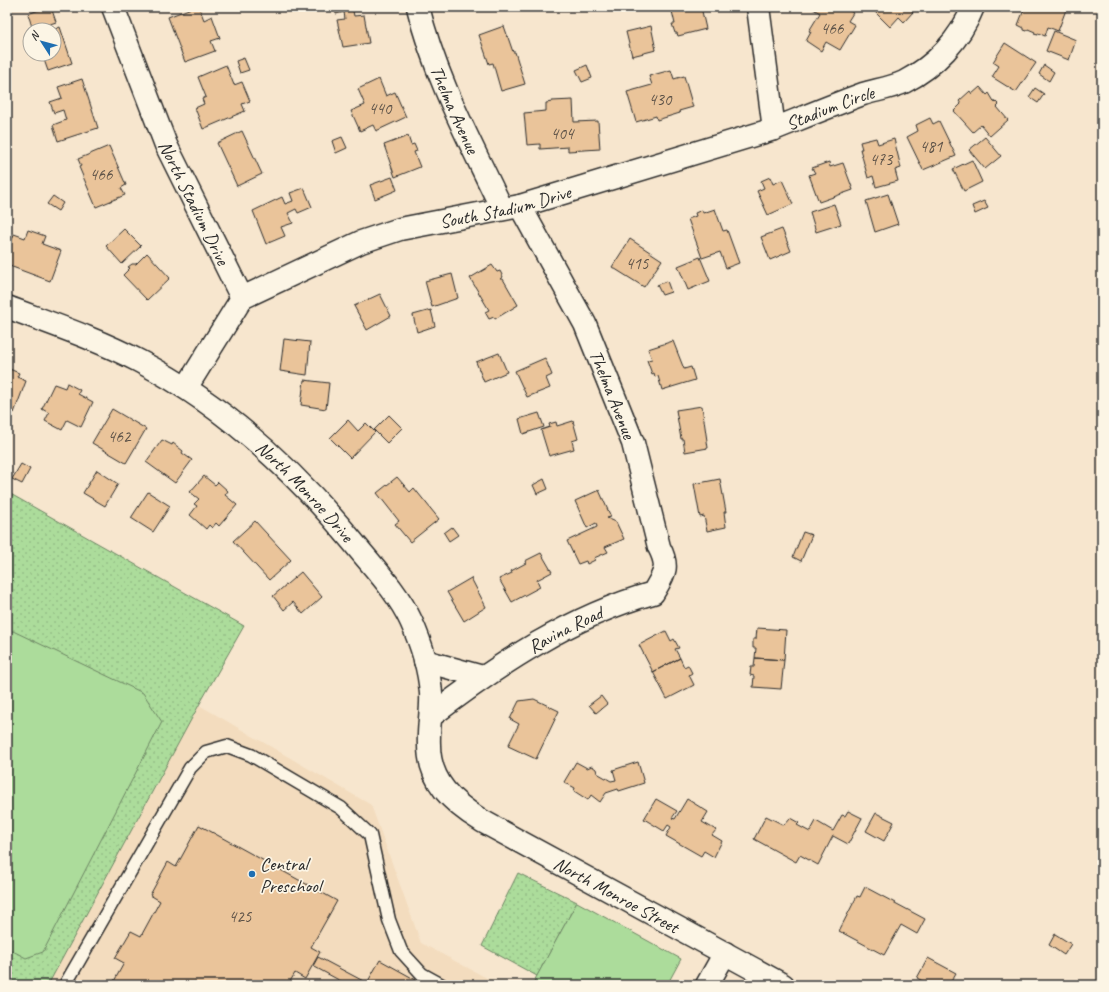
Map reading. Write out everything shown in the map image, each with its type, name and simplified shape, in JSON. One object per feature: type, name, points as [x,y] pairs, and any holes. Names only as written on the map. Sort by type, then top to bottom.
[{"type":"street","name":"North Stadium Drive","points":[[113,7],[166,145],[242,298]]},
{"type":"street","name":"Thelma Avenue","points":[[418,7],[433,58],[442,82],[511,207],[585,324],[633,442],[659,547],[666,561],[663,576],[653,593]]},
{"type":"street","name":"Stadium Circle","points":[[758,7],[774,129],[863,94],[903,82],[924,70],[942,55],[957,38],[973,7]]},
{"type":"street","name":"South Stadium Drive","points":[[242,298],[361,242],[407,228],[511,207],[774,129]]},
{"type":"street","points":[[186,388],[242,298]]},
{"type":"street","name":"North Monroe Drive","points":[[7,307],[89,338],[140,361],[186,388],[237,425],[268,451],[322,505],[396,595],[410,619],[425,661],[431,691],[429,744],[430,760],[438,781],[452,799]]},
{"type":"street","name":"Ravina Road","points":[[431,716],[482,677],[535,644],[589,616],[653,593]]},
{"type":"street","points":[[425,661],[482,677]]},
{"type":"street","name":"North Monroe Street","points":[[452,799],[482,821],[783,985]]},
{"type":"street","points":[[707,985],[725,953]]},
{"type":"lane","points":[[65,985],[190,768],[206,752],[227,746],[251,755],[341,808],[370,835],[389,920],[401,951],[422,974],[442,985]]},
{"type":"shaded area","name":"Central Preschool","points":[[199,705],[371,805],[421,943],[500,985],[48,985]]},
{"type":"green space","points":[[7,492],[244,626],[199,705],[48,985],[7,985]]},
{"type":"green space","points":[[13,631],[143,693],[162,722],[43,952],[26,958],[7,948],[7,632]]},
{"type":"green space","points":[[518,873],[577,902],[537,976],[482,946]]},
{"type":"green space","points":[[577,902],[681,959],[667,985],[532,985]]},
{"type":"building","points":[[51,7],[56,22],[30,22],[28,14]]},
{"type":"building","points":[[194,7],[199,7],[204,20],[212,16],[220,38],[211,41],[215,51],[185,62],[168,17]]},
{"type":"building","points":[[335,7],[357,7],[358,10],[353,11],[354,16],[364,15],[369,43],[343,47],[337,20],[345,19],[344,12],[336,14]]},
{"type":"building","points":[[671,7],[701,7],[706,29],[678,36],[677,33],[675,33],[672,24],[675,24]]},
{"type":"building","points":[[810,7],[844,7],[853,13],[848,21],[855,25],[840,50],[826,42],[821,51],[806,41],[811,32],[809,31],[820,13]]},
{"type":"building","points":[[870,7],[910,7],[913,12],[904,22],[899,17],[890,27]]},
{"type":"building","points":[[1025,7],[1067,7],[1058,31],[1048,27],[1045,36],[1038,33],[1038,35],[1034,34],[1035,32],[1028,29],[1027,31],[1024,30],[1024,28],[1018,25]]},
{"type":"building","points":[[504,26],[513,52],[515,52],[525,84],[501,91],[493,63],[489,64],[479,35]]},
{"type":"building","points":[[651,26],[656,50],[632,56],[626,32]]},
{"type":"building","points":[[1054,31],[1076,40],[1069,60],[1046,51]]},
{"type":"building","points":[[62,33],[72,63],[48,71],[45,62],[62,62]]},
{"type":"building","points":[[1005,43],[1036,63],[1016,92],[992,77],[999,66],[993,62]]},
{"type":"building","points":[[244,58],[249,70],[240,73],[236,61]]},
{"type":"building","points":[[226,65],[234,85],[242,82],[250,101],[242,104],[245,111],[203,129],[195,108],[204,104],[202,99],[206,97],[198,77]]},
{"type":"building","points":[[587,65],[592,78],[582,82],[576,70]]},
{"type":"building","points":[[1044,65],[1054,72],[1049,81],[1039,74]]},
{"type":"building","points":[[671,70],[674,79],[684,76],[693,107],[679,111],[680,113],[657,120],[656,116],[636,122],[627,92],[652,85],[649,76]]},
{"type":"building","points":[[82,79],[98,128],[58,141],[53,125],[66,120],[63,110],[54,113],[50,102],[62,98],[58,87]]},
{"type":"building","points":[[379,79],[386,96],[395,92],[406,117],[376,131],[373,125],[360,131],[351,111],[365,105],[358,89]]},
{"type":"building","points":[[980,87],[987,95],[989,93],[995,103],[996,102],[999,105],[997,107],[1008,120],[990,136],[981,125],[973,132],[954,111],[961,104],[959,101],[970,91],[972,94]]},
{"type":"building","points":[[1035,88],[1044,94],[1038,103],[1029,97]]},
{"type":"building","points":[[573,100],[574,122],[598,121],[600,149],[568,151],[568,147],[540,149],[540,144],[527,145],[524,113],[546,111],[546,103],[552,101]]},
{"type":"building","points":[[930,118],[933,124],[939,121],[956,156],[923,170],[907,137],[918,131],[916,125]]},
{"type":"building","points":[[242,131],[262,174],[237,186],[217,143]]},
{"type":"building","points":[[408,136],[411,145],[414,144],[417,151],[414,152],[420,167],[395,177],[384,145]]},
{"type":"building","points":[[342,137],[347,148],[336,153],[332,141]]},
{"type":"building","points":[[985,137],[1001,156],[985,169],[969,150]]},
{"type":"building","points":[[876,138],[878,144],[894,139],[901,168],[895,170],[898,181],[876,187],[873,176],[868,178],[860,149],[862,149],[860,142]]},
{"type":"building","points":[[109,146],[126,185],[121,188],[125,195],[96,207],[79,167],[81,166],[78,159]]},
{"type":"building","points":[[972,160],[982,182],[964,191],[953,169]]},
{"type":"building","points":[[829,162],[830,167],[843,163],[853,190],[819,202],[809,175],[815,173],[812,168]]},
{"type":"building","points":[[392,177],[397,190],[375,199],[370,185]]},
{"type":"building","points":[[770,177],[773,184],[782,180],[793,204],[768,215],[757,191],[764,188],[761,181]]},
{"type":"building","points":[[304,188],[312,207],[298,213],[296,209],[288,213],[293,223],[281,227],[285,236],[266,244],[253,211],[282,197],[285,204],[293,201],[290,193]]},
{"type":"building","points":[[888,194],[898,224],[875,232],[866,201]]},
{"type":"building","points":[[53,196],[63,203],[58,211],[47,204]]},
{"type":"building","points":[[984,201],[988,208],[975,214],[972,206]]},
{"type":"building","points":[[834,204],[841,224],[816,232],[810,212]]},
{"type":"building","points":[[715,209],[723,231],[727,230],[739,263],[726,268],[720,252],[702,258],[688,219],[696,216],[695,213],[702,210],[703,213]]},
{"type":"building","points":[[124,229],[141,246],[122,264],[106,246]]},
{"type":"building","points":[[782,229],[791,251],[770,260],[761,237]]},
{"type":"building","points":[[28,230],[45,236],[42,244],[61,251],[50,281],[7,265],[7,253],[14,234],[25,238]]},
{"type":"building","points":[[630,239],[662,260],[644,287],[612,267]]},
{"type":"building","points":[[147,253],[170,278],[147,300],[123,275],[130,268],[128,267],[132,264],[136,264]]},
{"type":"building","points":[[700,257],[710,281],[688,290],[678,266]]},
{"type":"building","points":[[492,265],[497,272],[500,271],[503,277],[500,279],[503,279],[518,305],[495,319],[494,317],[489,319],[485,312],[489,310],[470,278]]},
{"type":"building","points":[[452,274],[458,298],[432,307],[425,281]]},
{"type":"building","points":[[667,281],[671,292],[662,295],[657,285]]},
{"type":"building","points":[[380,294],[391,316],[367,330],[354,306]]},
{"type":"building","points":[[431,310],[435,326],[417,332],[413,315]]},
{"type":"building","points":[[284,339],[310,342],[307,375],[280,371]]},
{"type":"building","points":[[673,341],[684,369],[691,367],[695,380],[662,390],[658,376],[655,377],[654,373],[652,374],[647,360],[652,359],[648,349]]},
{"type":"building","points":[[499,353],[507,372],[484,382],[476,362]]},
{"type":"building","points":[[545,358],[552,375],[546,378],[550,388],[527,397],[515,371]]},
{"type":"building","points":[[7,368],[19,373],[17,377],[26,381],[14,413],[7,410]]},
{"type":"building","points":[[304,380],[329,383],[326,409],[301,405]]},
{"type":"building","points":[[67,383],[80,390],[78,394],[93,402],[81,427],[67,420],[62,430],[45,421],[49,413],[42,409],[54,384],[65,388]]},
{"type":"building","points":[[702,406],[708,448],[685,452],[676,410]]},
{"type":"building","points":[[112,409],[146,429],[126,463],[92,443]]},
{"type":"building","points":[[539,413],[544,427],[523,434],[519,419]]},
{"type":"building","points":[[389,415],[402,428],[387,443],[374,430]]},
{"type":"building","points":[[348,420],[358,431],[366,423],[375,432],[350,458],[330,438]]},
{"type":"building","points":[[573,421],[578,439],[572,441],[574,449],[549,456],[541,430],[550,427],[549,424],[556,422],[557,426]]},
{"type":"building","points":[[162,440],[172,445],[173,443],[183,451],[182,453],[192,460],[175,483],[146,462]]},
{"type":"building","points":[[21,464],[30,469],[22,484],[12,479]]},
{"type":"building","points":[[97,470],[118,484],[105,506],[83,493]]},
{"type":"building","points":[[204,476],[215,485],[218,482],[228,491],[225,495],[237,505],[219,526],[216,523],[212,528],[209,525],[206,529],[190,515],[197,506],[194,504],[199,499],[190,492]]},
{"type":"building","points":[[397,477],[410,492],[414,488],[439,519],[410,542],[395,524],[399,521],[377,493]]},
{"type":"building","points":[[544,479],[548,489],[537,494],[533,485]]},
{"type":"building","points":[[720,479],[726,512],[724,512],[726,527],[707,531],[704,516],[700,517],[694,484]]},
{"type":"building","points":[[599,490],[611,517],[607,518],[616,522],[624,539],[605,547],[608,552],[594,558],[595,560],[587,564],[586,561],[578,564],[567,541],[597,527],[596,523],[587,528],[575,501]]},
{"type":"building","points":[[148,492],[170,506],[153,532],[131,518]]},
{"type":"building","points":[[255,521],[291,560],[269,580],[233,541]]},
{"type":"building","points":[[452,527],[458,535],[449,541],[444,533]]},
{"type":"building","points":[[803,532],[812,535],[801,561],[793,557]]},
{"type":"building","points":[[541,553],[552,572],[537,580],[540,587],[512,602],[499,579],[512,573],[511,571],[526,563],[525,561]]},
{"type":"building","points":[[301,572],[322,597],[303,614],[293,602],[284,610],[273,596]]},
{"type":"building","points":[[471,578],[486,607],[464,621],[447,592]]},
{"type":"building","points":[[757,628],[786,630],[784,660],[755,658],[756,648],[753,648],[753,639],[756,639]]},
{"type":"building","points":[[666,631],[671,641],[674,639],[679,648],[675,649],[680,658],[653,672],[639,645]]},
{"type":"building","points":[[680,658],[684,667],[688,665],[692,673],[689,675],[694,685],[667,699],[653,672]]},
{"type":"building","points":[[755,658],[784,660],[781,689],[753,687],[754,676],[750,675],[751,667],[754,667]]},
{"type":"building","points":[[601,696],[607,704],[596,713],[589,705]]},
{"type":"building","points":[[534,699],[559,711],[536,759],[508,746],[519,724],[510,719],[519,701]]},
{"type":"building","points":[[576,762],[587,768],[592,766],[596,769],[597,773],[611,781],[616,780],[613,770],[638,762],[644,783],[619,791],[618,789],[606,793],[600,802],[591,795],[588,800],[574,791],[575,788],[564,782]]},
{"type":"building","points":[[656,799],[677,811],[672,818],[675,819],[687,799],[708,812],[702,822],[716,830],[712,835],[722,841],[714,857],[704,851],[701,856],[666,836],[671,827],[668,825],[664,831],[644,819]]},
{"type":"building","points":[[848,811],[862,818],[848,844],[833,836],[818,865],[800,855],[796,862],[754,839],[766,816],[784,825],[790,818],[799,823],[797,825],[810,832],[816,821],[833,831],[842,815],[845,816]]},
{"type":"building","points":[[876,813],[894,822],[884,841],[866,831]]},
{"type":"building","points":[[199,825],[337,901],[311,947],[320,952],[305,979],[295,973],[288,985],[112,985],[124,963],[115,958],[131,931],[141,936],[160,901],[150,895],[168,862],[176,867]]},
{"type":"building","points":[[865,887],[925,919],[917,934],[901,925],[884,955],[839,931],[857,896],[860,897]]},
{"type":"building","points":[[1055,934],[1071,944],[1064,955],[1049,945]]},
{"type":"building","points":[[318,957],[367,983],[380,960],[425,985],[348,985],[313,966]]},
{"type":"building","points":[[928,958],[956,973],[949,985],[930,985],[917,978]]},
{"type":"place","name":"Central Preschool","points":[[252,874]]}]
